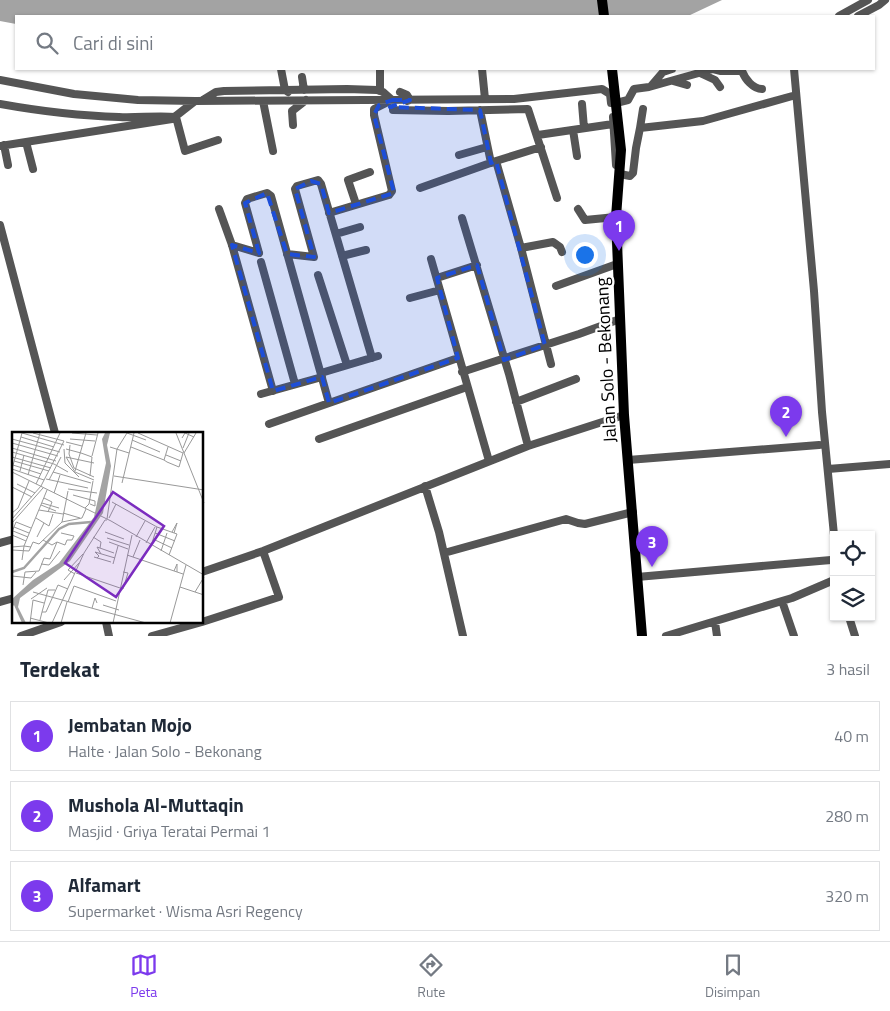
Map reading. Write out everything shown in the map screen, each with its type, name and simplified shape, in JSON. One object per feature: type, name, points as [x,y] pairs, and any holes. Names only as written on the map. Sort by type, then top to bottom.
[{"type":"main road","points":[[602,0],[604,15]]},
{"type":"main road","name":"Jalan Solo - Bekonang","points":[[612,70],[622,150],[616,217],[624,416],[642,636]]},
{"type":"street","points":[[841,15],[868,0]]},
{"type":"street","points":[[860,15],[885,0]]},
{"type":"street","points":[[280,70],[285,90],[303,100]]},
{"type":"street","points":[[380,70],[380,91]]},
{"type":"street","points":[[482,70],[485,99]]},
{"type":"street","points":[[649,87],[663,72],[669,70]]},
{"type":"street","points":[[616,103],[628,100],[634,89],[649,87],[710,70]]},
{"type":"street","points":[[717,70],[742,71],[745,78],[756,88],[762,89]]},
{"type":"street","points":[[794,70],[834,531]]},
{"type":"street","points":[[700,73],[716,80],[720,87]]},
{"type":"street","points":[[302,77],[304,90]]},
{"type":"street","points":[[0,80],[74,94],[138,100],[514,99],[602,89],[607,92],[611,99],[619,179],[630,176],[633,173],[643,109]]},
{"type":"street","points":[[673,80],[687,85]]},
{"type":"street","points":[[8,165],[2,146],[152,123],[178,116],[199,100],[216,92],[347,89],[380,91],[392,100]]},
{"type":"street","points":[[400,92],[407,95],[410,100]]},
{"type":"street","points":[[640,128],[703,121],[796,95]]},
{"type":"street","points":[[293,125],[292,111],[303,100]]},
{"type":"street","points":[[329,213],[389,195],[392,192],[374,109],[392,100]]},
{"type":"street","points":[[410,100],[395,106],[393,110],[528,109],[557,198]]},
{"type":"street","points":[[263,101],[273,151]]},
{"type":"street","points":[[0,104],[80,115],[120,117],[178,116]]},
{"type":"street","points":[[582,104],[584,128]]},
{"type":"street","points":[[480,110],[487,147],[521,248],[551,364]]},
{"type":"street","points":[[178,116],[185,151],[218,140]]},
{"type":"street","points":[[538,135],[613,124]]},
{"type":"street","points":[[573,130],[577,156]]},
{"type":"street","points":[[26,142],[33,169]]},
{"type":"street","points":[[459,155],[487,147]]},
{"type":"street","points":[[420,188],[541,147]]},
{"type":"street","points":[[356,204],[348,180],[370,172]]},
{"type":"street","points":[[261,394],[375,357],[321,184],[318,180],[295,187],[314,257],[287,254]]},
{"type":"street","points":[[232,245],[259,253],[245,203],[247,199],[267,193],[271,196],[329,403]]},
{"type":"street","points":[[220,209],[273,391]]},
{"type":"street","points":[[578,209],[585,220],[616,217]]},
{"type":"street","points":[[462,218],[528,446]]},
{"type":"street","points":[[0,225],[54,432]]},
{"type":"street","points":[[336,234],[360,227]]},
{"type":"street","points":[[521,248],[553,242],[560,247],[562,252]]},
{"type":"street","points":[[342,256],[366,250]]},
{"type":"street","points":[[431,259],[466,387],[489,461]]},
{"type":"street","points":[[261,262],[295,384]]},
{"type":"street","points":[[556,286],[617,264]]},
{"type":"street","points":[[437,278],[477,265]]},
{"type":"street","points":[[318,275],[347,365]]},
{"type":"street","points":[[410,298],[440,290]]},
{"type":"street","points":[[462,372],[504,360],[620,319]]},
{"type":"street","points":[[270,424],[458,358]]},
{"type":"street","points":[[516,402],[576,379]]},
{"type":"street","points":[[319,439],[466,387]]},
{"type":"street","points":[[204,571],[263,551],[528,446],[624,416]]},
{"type":"street","points":[[628,460],[819,445]]},
{"type":"street","points":[[828,469],[890,464]]},
{"type":"street","points":[[425,486],[444,553],[464,636]]},
{"type":"street","points":[[444,553],[566,519],[585,524],[633,512]]},
{"type":"street","points":[[0,544],[12,540]]},
{"type":"street","points":[[204,621],[279,597],[263,551]]},
{"type":"street","points":[[637,577],[830,560]]},
{"type":"street","points":[[666,636],[782,601],[830,582]]},
{"type":"street","points":[[782,601],[794,636]]},
{"type":"street","points":[[851,621],[855,636]]},
{"type":"street","points":[[715,622],[717,636]]},
{"type":"street","points":[[22,636],[55,624]]},
{"type":"street","points":[[165,624],[166,632]]},
{"type":"street","points":[[152,636],[195,624]]},
{"type":"highlighted area","points":[[392,100],[410,100],[390,107],[480,110],[491,163],[496,161],[545,345],[504,360],[477,265],[437,278],[458,358],[329,403],[322,377],[273,391],[232,245],[259,253],[245,203],[267,193],[287,254],[314,257],[295,189],[311,181],[321,184],[329,213],[394,193],[374,115],[379,105]]},
{"type":"shaded area","points":[[0,0],[722,0],[690,15],[15,15],[15,24],[0,21]]},
{"type":"place","name":"Jembatan Mojo","points":[[619,251]]},
{"type":"place","name":"Mushola Al-Muttaqin","points":[[786,437]]},
{"type":"place","name":"Alfamart","points":[[652,567]]}]
